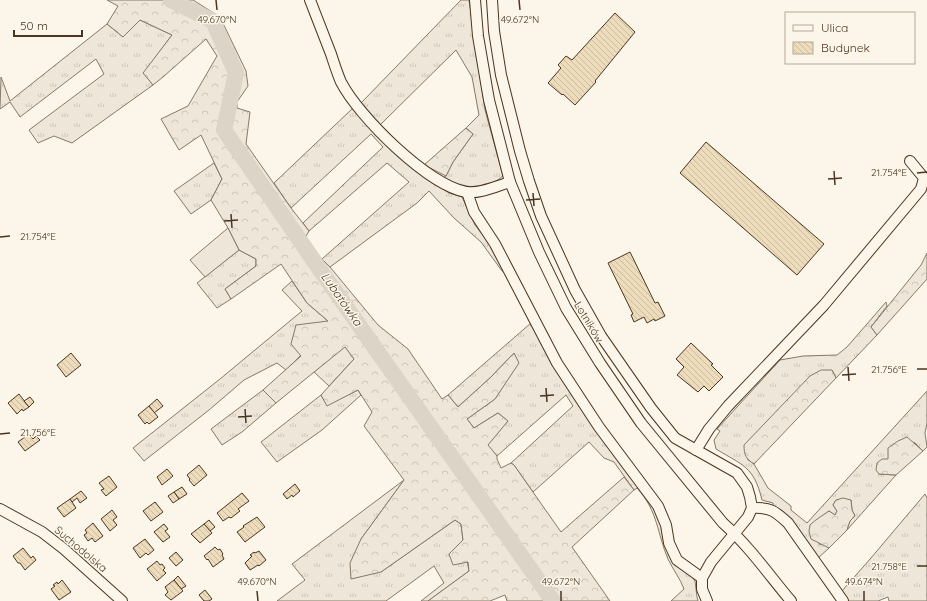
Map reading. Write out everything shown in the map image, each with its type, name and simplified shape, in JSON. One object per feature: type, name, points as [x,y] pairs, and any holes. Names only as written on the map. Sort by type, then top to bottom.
[{"type":"street","points":[[310,0],[341,82],[353,101],[390,142],[415,164],[455,189],[467,192],[476,192],[510,182]]},
{"type":"street","name":"Lotników","points":[[475,0],[478,36],[489,100],[510,182],[539,252],[566,308],[600,363],[641,424],[723,524],[734,533],[791,601]]},
{"type":"street","points":[[492,0],[494,32],[501,76],[522,159],[541,216],[572,283],[601,336],[651,408],[675,438],[737,473],[747,487],[752,508],[748,517],[711,562],[702,578],[702,589],[707,601]]},
{"type":"street","points":[[696,450],[709,429],[728,406],[826,306],[920,188],[924,178],[910,161]]},
{"type":"street","points":[[467,192],[474,212],[495,244],[557,363],[599,427],[658,506],[666,525],[669,543],[677,560],[702,578]]},
{"type":"street","points":[[752,508],[764,508],[771,510],[788,523],[843,601]]},
{"type":"street","name":"Suchodolska","points":[[0,509],[42,532],[64,548],[122,601]]},
{"type":"green space","points":[[107,0],[193,0],[220,17],[246,71],[248,86],[237,102],[237,108],[250,112],[246,144],[309,231],[305,238],[315,253],[330,267],[378,325],[408,349],[442,399],[448,395],[458,407],[491,377],[514,353],[519,363],[495,399],[467,419],[474,428],[498,413],[508,421],[488,445],[497,456],[501,468],[511,463],[514,465],[561,532],[624,477],[634,490],[572,547],[610,601],[507,601],[505,595],[490,601],[428,601],[469,571],[468,562],[453,565],[449,554],[463,540],[461,524],[455,520],[381,572],[351,579],[350,563],[361,539],[404,480],[364,426],[372,412],[358,390],[327,406],[321,395],[354,359],[345,347],[276,403],[263,390],[301,356],[291,344],[296,325],[328,321],[307,303],[281,264],[231,299],[225,289],[256,266],[256,259],[239,250],[211,200],[222,179],[201,135],[179,150],[161,119],[188,106],[217,56],[206,39],[153,85],[143,73],[172,35],[140,20],[123,37],[107,24],[118,6]]},
{"type":"green space","points":[[461,0],[469,0],[485,110],[503,176],[489,184],[474,187],[459,184],[443,178],[446,176],[453,162],[473,134],[466,128],[479,115],[472,77],[456,50],[380,125],[360,104]]},
{"type":"green space","points":[[140,20],[172,35],[144,73],[153,85],[72,143],[54,136],[38,143],[29,130],[104,74],[96,59],[20,117],[10,102],[0,109],[1,77],[10,101],[107,24],[123,37]]},
{"type":"green space","points":[[353,108],[429,180],[449,193],[462,197],[475,225],[497,253],[505,270],[502,271],[481,242],[454,218],[429,191],[417,203],[330,267],[322,259],[409,182],[387,163],[309,231],[303,223],[383,147],[371,134],[291,208],[274,183]]},
{"type":"green space","points":[[466,128],[473,134],[453,162],[446,176],[424,165]]},
{"type":"green space","points":[[214,163],[222,179],[211,200],[191,214],[174,191]]},
{"type":"green space","points":[[228,228],[239,250],[205,277],[190,260]]},
{"type":"green space","points":[[239,250],[256,259],[256,266],[225,289],[231,299],[217,308],[197,283]]},
{"type":"green space","points":[[927,253],[927,279],[877,335],[871,327],[921,265]]},
{"type":"green space","points":[[292,281],[307,303],[329,322],[286,370],[277,363],[244,380],[209,410],[144,461],[133,448],[302,311],[282,290]]},
{"type":"green space","points":[[886,302],[887,306],[871,327],[877,335],[836,378],[832,370],[747,459],[754,464],[768,488],[791,506],[791,510],[807,523],[927,391],[927,423],[925,433],[927,447],[923,451],[914,442],[888,459],[879,474],[896,475],[847,530],[850,521],[855,516],[852,510],[851,500],[836,500],[833,505],[837,511],[835,515],[829,511],[821,517],[819,544],[825,545],[829,548],[817,559],[773,507],[773,503],[762,500],[759,489],[751,473],[740,463],[716,449],[714,440],[720,431],[717,429],[780,360],[803,356],[837,355],[847,347]]},
{"type":"green space","points":[[531,323],[654,504],[667,542],[695,581],[698,601],[671,601],[684,589],[668,559],[649,505],[637,488],[634,490],[614,462],[604,458],[589,442],[533,492],[511,463],[573,406],[566,395],[497,456],[487,445],[508,421],[498,413],[474,428],[467,419],[495,399],[518,363],[514,353],[491,377],[458,407],[448,395]]},
{"type":"green space","points":[[345,346],[354,359],[329,386],[314,372]]},
{"type":"green space","points":[[821,370],[832,370],[836,378],[754,464],[751,462],[746,456],[744,445],[810,376]]},
{"type":"green space","points":[[263,390],[276,403],[242,432],[222,445],[211,429]]},
{"type":"green space","points":[[358,390],[361,395],[322,430],[277,462],[261,442],[321,395],[327,405]]},
{"type":"green space","points":[[907,437],[923,451],[896,475],[879,474],[876,470],[877,463],[882,459],[888,459],[888,448]]},
{"type":"green space","points":[[404,480],[361,539],[381,572],[455,520],[461,524],[469,571],[428,601],[421,601],[444,583],[434,566],[386,601],[277,601],[305,580],[292,564]]},
{"type":"green space","points":[[925,494],[927,498],[927,601],[889,601],[888,597],[878,601],[848,601],[841,592]]},
{"type":"green space","points":[[843,498],[851,500],[852,510],[855,516],[850,521],[847,530],[829,548],[811,539],[809,531],[810,525],[829,511],[835,515],[837,511],[833,505],[836,500]]},
{"type":"building","points":[[615,13],[635,32],[595,81],[596,82],[575,105],[548,83],[561,68],[558,65],[566,56],[572,60]]},
{"type":"building","points":[[706,142],[824,244],[797,275],[680,173]]},
{"type":"building","points":[[630,252],[655,303],[658,302],[665,316],[655,321],[654,319],[647,323],[644,317],[634,322],[631,315],[633,314],[608,263]]},
{"type":"building","points":[[691,343],[713,364],[711,365],[723,377],[709,391],[704,386],[698,392],[677,375],[684,367],[676,359]]},
{"type":"building","points":[[71,353],[81,365],[66,377],[57,365]]},
{"type":"building","points":[[19,394],[29,407],[23,411],[22,409],[17,414],[8,403]]},
{"type":"building","points":[[30,397],[34,402],[29,407],[24,401]]},
{"type":"building","points":[[157,399],[163,406],[154,413],[149,406]]},
{"type":"building","points":[[149,406],[158,417],[149,424],[147,422],[145,424],[138,415]]},
{"type":"building","points":[[29,434],[33,439],[36,436],[40,440],[25,451],[18,442]]},
{"type":"building","points":[[199,465],[207,475],[194,486],[187,475]]},
{"type":"building","points":[[167,469],[173,476],[162,485],[157,477]]},
{"type":"building","points":[[109,476],[117,487],[106,496],[101,490],[104,489],[99,483]]},
{"type":"building","points":[[295,484],[300,491],[293,497],[292,495],[287,499],[283,494]]},
{"type":"building","points":[[182,487],[187,494],[179,499],[174,492]]},
{"type":"building","points":[[81,491],[87,498],[80,503],[77,498],[72,502],[70,499]]},
{"type":"building","points":[[174,492],[179,499],[173,503],[168,496]]},
{"type":"building","points":[[242,493],[249,501],[238,509],[240,511],[231,518],[229,517],[223,521],[217,513]]},
{"type":"building","points":[[70,499],[76,508],[64,517],[57,508]]},
{"type":"building","points":[[155,502],[163,512],[151,521],[143,511]]},
{"type":"building","points":[[112,510],[117,517],[113,520],[117,525],[110,531],[101,519]]},
{"type":"building","points":[[257,517],[265,527],[245,542],[237,532]]},
{"type":"building","points":[[209,520],[215,527],[210,531],[204,524]]},
{"type":"building","points":[[93,523],[103,536],[95,542],[92,538],[88,541],[84,535],[87,533],[85,530]]},
{"type":"building","points":[[164,524],[168,529],[165,531],[170,537],[163,542],[154,532]]},
{"type":"building","points":[[204,524],[212,533],[200,543],[191,534]]},
{"type":"building","points":[[145,539],[154,550],[148,555],[146,553],[140,558],[133,548]]},
{"type":"building","points":[[215,547],[218,550],[220,549],[224,559],[213,567],[204,556]]},
{"type":"building","points":[[23,548],[31,558],[33,556],[36,560],[25,570],[13,556]]},
{"type":"building","points":[[259,551],[266,560],[259,566],[258,565],[250,570],[245,563],[252,556],[250,555]]},
{"type":"building","points":[[176,552],[183,560],[176,566],[169,558]]},
{"type":"building","points":[[157,561],[165,568],[163,570],[166,573],[157,581],[147,569]]},
{"type":"building","points":[[178,576],[186,586],[181,589],[174,580]]},
{"type":"building","points":[[62,580],[71,592],[59,600],[51,589],[55,586],[53,585],[57,582],[58,584]]},
{"type":"building","points":[[174,580],[183,591],[171,600],[165,595],[168,592],[165,587]]},
{"type":"building","points":[[205,590],[212,599],[209,601],[204,601],[199,595]]},
{"type":"waterway","name":"Lubatówka","points":[[171,0],[213,21],[236,73],[224,130],[323,274],[553,601]]}]
